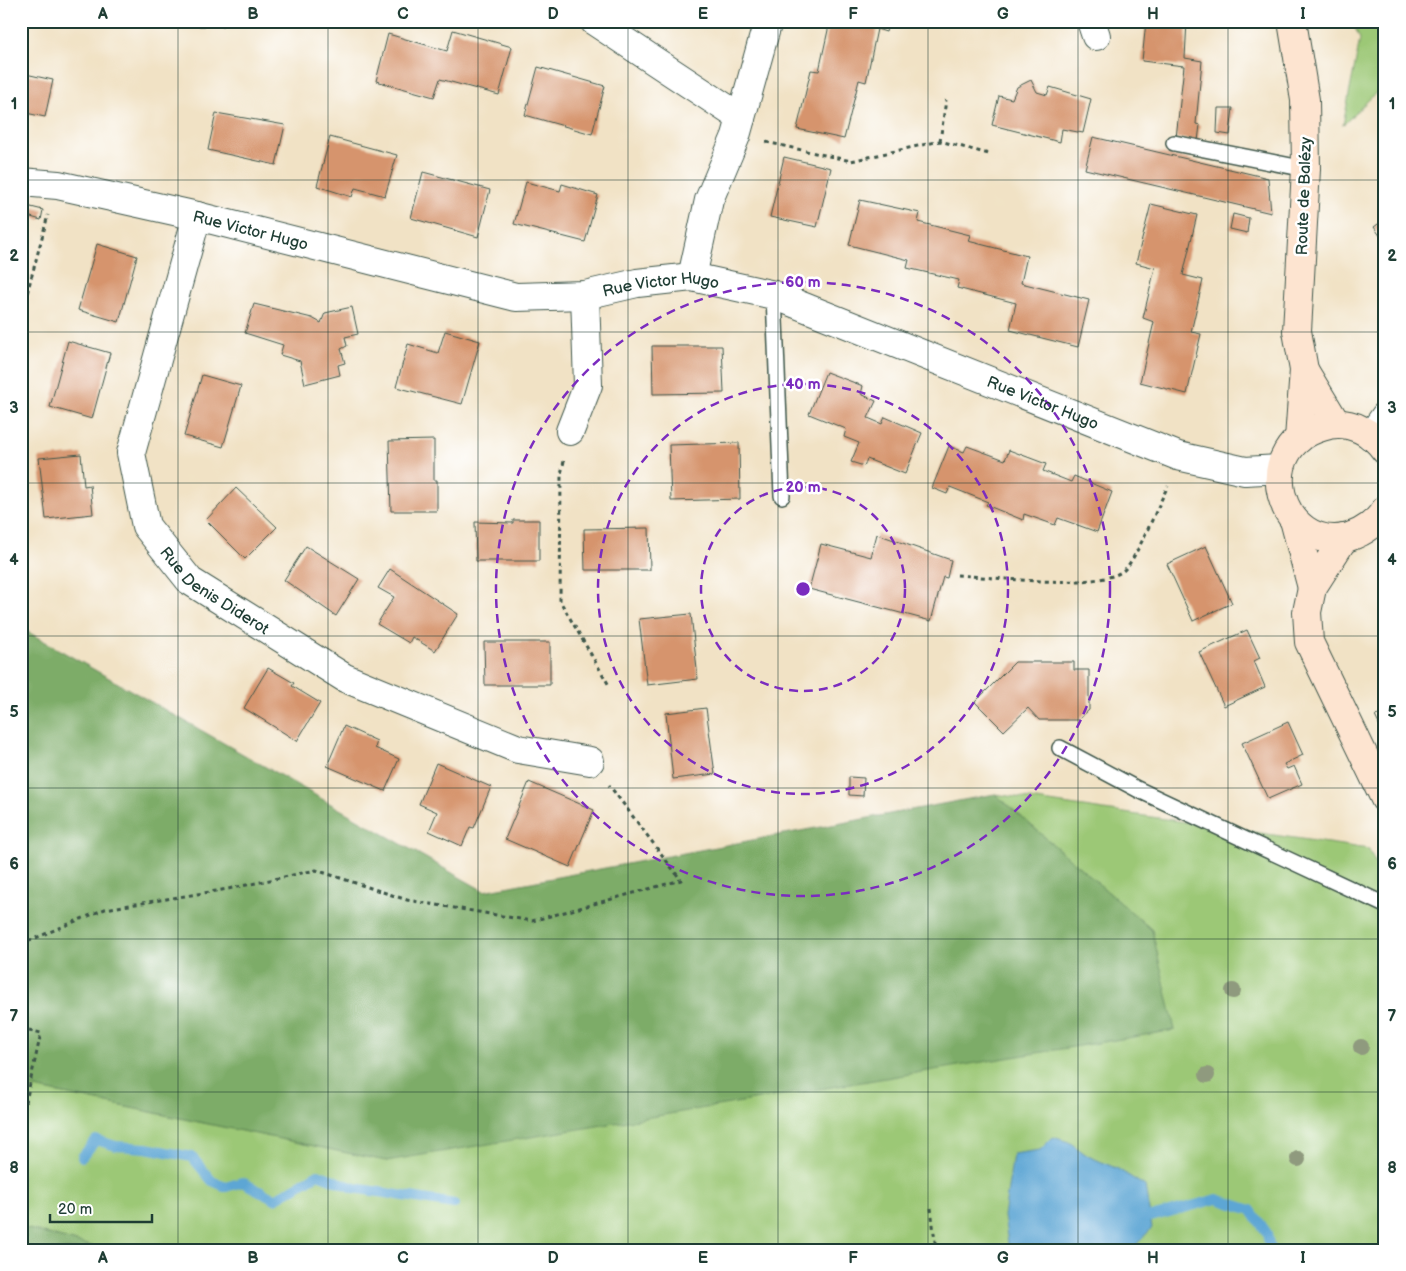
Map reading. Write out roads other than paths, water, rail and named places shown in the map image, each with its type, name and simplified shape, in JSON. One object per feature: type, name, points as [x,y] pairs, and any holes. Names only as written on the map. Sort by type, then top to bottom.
[{"type":"main road","name":"Route de Balézy","points":[[1292,21],[1305,100],[1306,169],[1297,331],[1304,370],[1299,438]]},
{"type":"main road","name":"Route de Balézy","points":[[1304,370],[1336,423]]},
{"type":"main road","points":[[1312,588],[1294,520],[1281,497],[1280,470],[1285,454],[1307,432],[1336,423],[1349,424],[1380,434]]},
{"type":"main road","points":[[1294,520],[1316,535],[1344,538],[1357,534],[1383,517]]},
{"type":"main road","points":[[1344,538],[1312,588],[1307,612],[1309,642],[1385,799]]},
{"type":"street","points":[[594,21],[738,127]]},
{"type":"street","points":[[692,277],[709,200],[738,127],[768,21]]},
{"type":"street","name":"Rue Victor Hugo","points":[[21,182],[58,185],[197,216],[516,297],[585,295],[637,283],[692,277],[774,295],[1178,456],[1245,471],[1280,470]]},
{"type":"street","name":"Rue Denis Diderot","points":[[197,216],[132,453],[146,526],[190,582],[345,678],[518,749],[590,761]]},
{"type":"street","points":[[570,431],[588,385],[585,295]]},
{"type":"lane","points":[[1174,143],[1306,169]]},
{"type":"lane","points":[[774,295],[782,496]]},
{"type":"lane","points":[[1060,748],[1137,789],[1385,905]]},
{"type":"water","points":[[1053,1137],[1069,1142],[1088,1156],[1118,1169],[1145,1186],[1152,1228],[1131,1250],[1009,1250],[1004,1216],[1013,1154],[1040,1150]]},
{"type":"waterway","points":[[82,1157],[96,1140],[116,1146],[146,1148],[192,1157],[212,1181],[226,1187],[242,1182],[275,1199],[318,1174],[354,1188],[454,1204]]},
{"type":"waterway","points":[[1139,1218],[1151,1217],[1217,1199],[1251,1210],[1267,1233],[1270,1250]]}]
